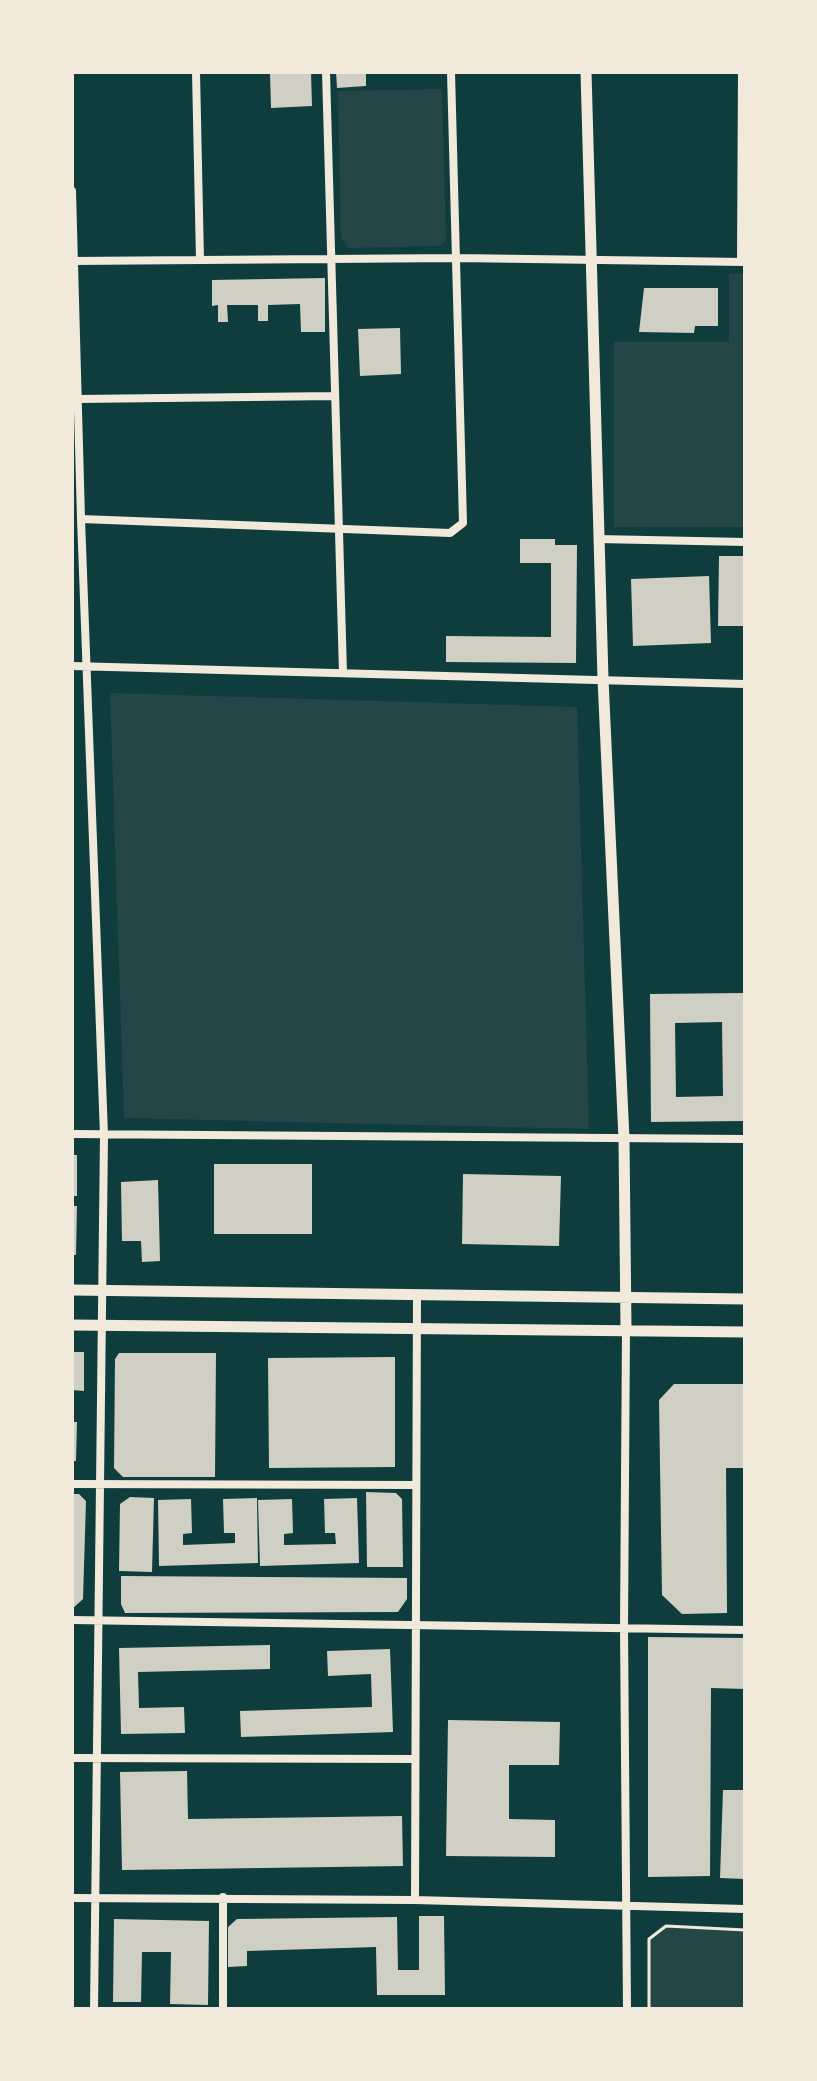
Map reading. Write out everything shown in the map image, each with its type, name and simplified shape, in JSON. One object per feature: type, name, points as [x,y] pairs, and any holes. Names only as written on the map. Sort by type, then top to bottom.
[{"type":"street","points":[[196,72],[200,260]]},
{"type":"street","points":[[326,72],[343,673]]},
{"type":"street","points":[[81,519],[450,533],[463,523],[451,72]]},
{"type":"street","points":[[586,72],[598,539],[624,1139],[627,2009]]},
{"type":"street","points":[[73,261],[456,258],[743,262],[742,72]]},
{"type":"street","points":[[72,191],[104,1135],[96,1620],[94,2009]]},
{"type":"street","points":[[79,399],[335,396]]},
{"type":"street","points":[[598,539],[745,542]]},
{"type":"street","points":[[72,666],[745,684]]},
{"type":"street","points":[[72,1134],[745,1139]]},
{"type":"street","points":[[72,1290],[745,1299]]},
{"type":"street","points":[[415,1900],[417,1294]]},
{"type":"street","points":[[72,1325],[745,1332]]},
{"type":"street","points":[[72,1484],[415,1485]]},
{"type":"street","points":[[72,1620],[745,1630]]},
{"type":"street","points":[[72,1758],[415,1759]]},
{"type":"street","points":[[223,1897],[223,2009]]},
{"type":"street","points":[[72,1898],[415,1900],[745,1909]]},
{"type":"path","points":[[649,2009],[649,1939],[666,1926],[745,1930]]},
{"type":"shaded area","points":[[442,89],[446,240],[440,246],[348,248],[341,238],[338,91]]},
{"type":"shaded area","points":[[729,274],[745,274],[745,527],[614,527],[614,342],[729,342]]},
{"type":"shaded area","points":[[110,693],[577,707],[589,1129],[124,1118]]},
{"type":"shaded area","points":[[666,1926],[745,1928],[745,2009],[649,2009],[649,1939]]},
{"type":"building","points":[[311,72],[312,106],[271,108],[270,73]]},
{"type":"building","points":[[336,72],[366,72],[366,86],[337,88]]},
{"type":"building","points":[[325,278],[325,332],[301,332],[300,304],[268,305],[268,321],[258,321],[258,305],[227,305],[228,322],[218,322],[218,305],[212,306],[212,280]]},
{"type":"building","points":[[644,288],[718,288],[718,326],[695,326],[694,333],[639,332]]},
{"type":"building","points":[[400,328],[401,374],[360,376],[358,329]]},
{"type":"building","points":[[520,539],[555,539],[555,545],[577,545],[576,663],[446,662],[446,636],[551,637],[551,563],[520,563]]},
{"type":"building","points":[[719,556],[745,556],[745,626],[718,626]]},
{"type":"building","points":[[709,576],[711,643],[633,646],[631,579]]},
{"type":"building","points":[[743,993],[744,1121],[651,1122],[650,994]],"holes":[[[722,1022],[723,1096],[676,1097],[675,1023]]]},
{"type":"building","points":[[72,1155],[77,1155],[77,1196],[72,1196]]},
{"type":"building","points":[[214,1164],[312,1164],[312,1234],[214,1234]]},
{"type":"building","points":[[463,1174],[561,1176],[559,1246],[462,1244]]},
{"type":"building","points":[[158,1180],[160,1261],[142,1262],[141,1241],[122,1241],[121,1182]]},
{"type":"building","points":[[72,1206],[77,1206],[76,1255],[72,1255]]},
{"type":"building","points":[[72,1352],[84,1352],[84,1391],[72,1390]]},
{"type":"building","points":[[119,1353],[216,1353],[215,1477],[123,1477],[114,1468],[115,1359]]},
{"type":"building","points":[[395,1357],[395,1467],[269,1468],[268,1358]]},
{"type":"building","points":[[674,1384],[745,1384],[745,1468],[726,1468],[727,1613],[682,1614],[662,1595],[659,1400]]},
{"type":"building","points":[[72,1422],[77,1422],[76,1461],[72,1461]]},
{"type":"building","points":[[366,1492],[396,1493],[402,1499],[403,1567],[367,1567]]},
{"type":"building","points":[[72,1494],[79,1494],[86,1501],[83,1599],[72,1609]]},
{"type":"building","points":[[130,1497],[154,1498],[152,1572],[119,1571],[120,1504]]},
{"type":"building","points":[[257,1498],[258,1563],[159,1566],[158,1500],[191,1499],[192,1533],[183,1534],[183,1545],[235,1543],[235,1533],[224,1533],[223,1499]]},
{"type":"building","points":[[357,1498],[359,1563],[260,1566],[258,1500],[292,1499],[293,1533],[284,1534],[284,1545],[336,1544],[335,1533],[325,1533],[324,1499]]},
{"type":"building","points":[[121,1576],[407,1578],[407,1599],[398,1612],[125,1613],[121,1604]]},
{"type":"building","points":[[648,1637],[745,1638],[745,1689],[711,1688],[710,1876],[648,1877]]},
{"type":"building","points":[[270,1645],[270,1669],[138,1672],[139,1708],[184,1707],[185,1733],[121,1734],[119,1648]]},
{"type":"building","points":[[390,1649],[393,1732],[241,1737],[240,1711],[372,1707],[371,1674],[328,1676],[327,1651]]},
{"type":"building","points":[[448,1720],[560,1722],[559,1765],[509,1765],[509,1819],[555,1820],[555,1857],[446,1856]]},
{"type":"building","points":[[187,1771],[188,1819],[402,1816],[403,1866],[122,1870],[120,1772]]},
{"type":"building","points":[[723,1790],[745,1790],[745,1879],[720,1878]]},
{"type":"building","points":[[419,1916],[444,1916],[445,1995],[377,1995],[376,1947],[247,1951],[247,1966],[228,1967],[228,1927],[237,1919],[397,1917],[398,1970],[419,1970]]},
{"type":"building","points":[[114,1919],[209,1921],[208,2005],[170,2004],[171,1952],[142,1952],[141,2002],[113,2002]]}]
